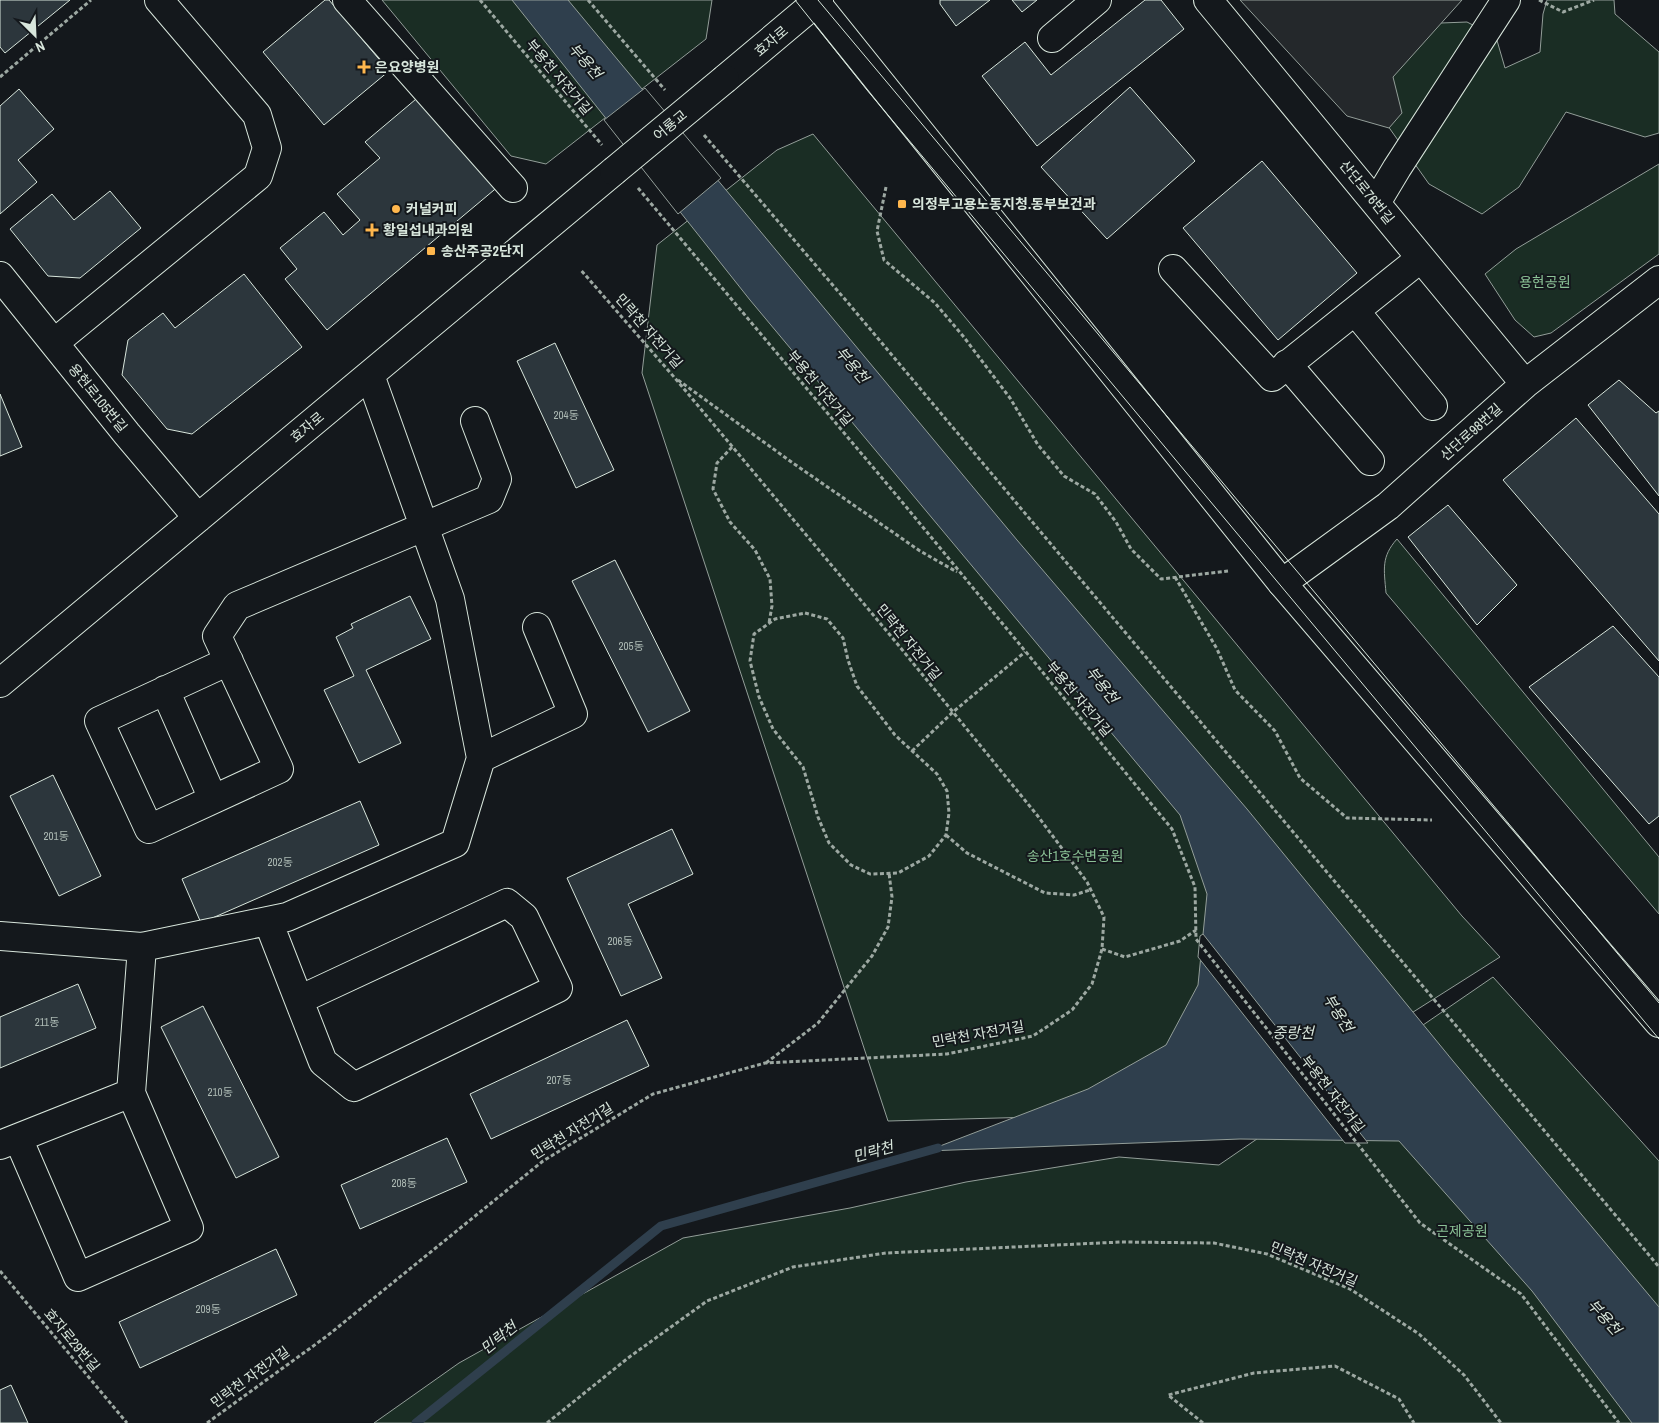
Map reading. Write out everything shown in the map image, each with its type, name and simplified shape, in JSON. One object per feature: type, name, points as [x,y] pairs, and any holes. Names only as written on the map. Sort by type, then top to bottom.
[{"type":"street","points":[[54,343],[126,282],[258,176],[267,148],[258,115],[159,0]]},
{"type":"street","points":[[347,0],[513,188]]},
{"type":"street","points":[[1052,38],[1097,0]]},
{"type":"street","name":"산단로76번길","points":[[1208,0],[1525,384]]},
{"type":"street","points":[[1376,203],[1506,0]]},
{"type":"street","points":[[816,1],[1282,582],[1659,1024]]},
{"type":"street","name":"효자로","points":[[725,78],[816,1]]},
{"type":"street","name":"어룡교","points":[[624,177],[725,78]]},
{"type":"street","name":"효자로","points":[[0,683],[370,374],[624,177]]},
{"type":"street","points":[[1173,269],[1272,377],[1421,258]]},
{"type":"street","name":"용현로105번길","points":[[0,276],[198,518]]},
{"type":"street","name":"산단로98번길","points":[[1282,582],[1388,506],[1525,384],[1659,280]]},
{"type":"street","points":[[1355,311],[1433,406]]},
{"type":"street","points":[[1287,364],[1370,461]]},
{"type":"street","points":[[0,936],[142,947],[287,917],[455,843],[481,758],[450,599],[370,374]]},
{"type":"street","points":[[229,661],[99,721],[149,829],[279,769],[229,661],[217,636],[238,606],[489,498],[497,479],[475,421]]},
{"type":"street","points":[[481,758],[573,714],[537,628]]},
{"type":"street","points":[[165,690],[213,799]]},
{"type":"street","points":[[268,921],[299,1000],[324,1062],[354,1087],[558,988],[524,917],[507,903],[299,1000]]},
{"type":"street","points":[[130,1092],[9,1141],[78,1277],[189,1228],[130,1092],[142,947]]},
{"type":"path","points":[[0,77],[92,0]]},
{"type":"path","name":"부용천 자전거길","points":[[480,0],[602,145]]},
{"type":"path","points":[[588,0],[671,96]]},
{"type":"path","points":[[1539,0],[1563,12],[1594,0]]},
{"type":"path","points":[[703,134],[849,304],[1659,1267]]},
{"type":"path","name":"부용천 자전거길","points":[[624,177],[961,574],[1172,829],[1195,887],[1196,939],[1420,1223],[1521,1294],[1619,1423]]},
{"type":"path","points":[[886,187],[877,231],[884,260],[935,303],[963,336],[1010,398],[1038,445],[1064,476],[1095,494],[1116,522],[1131,549],[1161,579],[1228,571]]},
{"type":"path","name":"민락천 자전거길","points":[[207,1423],[327,1336],[543,1161],[653,1094],[766,1063],[947,1054],[1033,1036],[1072,1010],[1092,984],[1102,949],[1104,917],[1087,882],[1037,815],[953,712],[674,377],[580,269]]},
{"type":"path","points":[[674,377],[790,461],[920,551],[961,574]]},
{"type":"path","points":[[732,447],[717,463],[713,490],[730,522],[755,550],[770,579],[772,606],[769,623]]},
{"type":"path","points":[[1175,578],[1217,649],[1235,690],[1276,731],[1300,778],[1347,818],[1432,820]]},
{"type":"path","points":[[805,613],[827,619],[842,638],[857,686],[895,735],[937,774],[947,791],[949,813],[946,835],[929,856],[898,872],[870,874],[851,865],[829,843],[818,817],[803,767],[773,728],[759,697],[750,662],[754,634],[769,623],[775,619],[805,613]]},
{"type":"path","points":[[912,751],[953,712],[1025,652]]},
{"type":"path","points":[[946,835],[967,853],[1045,893],[1074,895],[1090,890]]},
{"type":"path","points":[[766,1063],[818,1024],[872,956],[888,927],[892,897],[889,873]]},
{"type":"path","points":[[1102,949],[1125,957],[1180,941],[1196,930]]},
{"type":"path","name":"민락천 자전거길","points":[[547,1423],[628,1358],[707,1302],[793,1267],[886,1253],[1121,1242],[1214,1243],[1267,1254],[1350,1289],[1419,1334],[1464,1375],[1501,1423]]},
{"type":"path","name":"효자로29번길","points":[[0,1270],[127,1423]]},
{"type":"path","points":[[1203,1423],[1168,1395],[1254,1373],[1335,1366],[1399,1399],[1414,1423]]},
{"type":"green space","points":[[382,0],[712,0],[706,39],[546,164],[511,156]]},
{"type":"green space","points":[[1547,0],[1614,0],[1615,14],[1659,52],[1659,133],[1645,137],[1566,112],[1519,187],[1482,214],[1429,184],[1378,112],[1415,24],[1467,22],[1496,37],[1505,68],[1540,52],[1543,14]]},
{"type":"green space","name":"송산1호수변공원","points":[[813,134],[1462,916],[1500,957],[1257,1111],[888,1121],[642,373],[657,245],[777,150]]},
{"type":"green space","name":"용현공원","points":[[1659,164],[1659,254],[1551,333],[1534,337],[1515,320],[1485,274],[1516,249]]},
{"type":"green space","points":[[1397,539],[1659,857],[1659,914],[1386,593],[1384,570],[1386,558]]},
{"type":"green space","name":"곤제공원","points":[[1493,977],[1659,1161],[1659,1423],[374,1423],[459,1363],[683,1238],[850,1208],[966,1182],[1119,1157],[1219,1165]]},
{"type":"shaded area","points":[[1240,0],[1462,0],[1393,77],[1402,113],[1389,128],[1347,116]]},
{"type":"water","name":"중랑천","points":[[512,0],[568,0],[1017,540],[1247,809],[1453,1061],[1659,1307],[1659,1423],[1632,1423],[1532,1291],[1399,1141],[1240,1139],[927,1151],[1088,1089],[1166,1045],[1198,985],[1207,894],[1180,815],[750,300]]},
{"type":"pier","points":[[645,88],[721,178],[678,214],[604,120]]},
{"type":"pier","points":[[1203,934],[1368,1143],[1345,1143],[1198,957],[1200,936]]},
{"type":"building","points":[[0,0],[70,0],[5,53],[0,47]]},
{"type":"building","points":[[325,0],[329,0],[389,71],[324,125],[263,52]]},
{"type":"building","points":[[940,0],[990,0],[956,26],[940,4]]},
{"type":"building","points":[[1012,0],[1037,0],[1022,12]]},
{"type":"building","points":[[1145,0],[1161,0],[1184,29],[1037,146],[982,76],[1025,42],[1051,75]]},
{"type":"building","points":[[1130,87],[1195,161],[1107,239],[1041,167]]},
{"type":"building","points":[[19,89],[54,129],[18,160],[37,182],[0,214],[0,106]]},
{"type":"building","points":[[422,94],[500,185],[327,330],[285,279],[297,269],[280,248],[324,212],[343,235],[360,220],[337,194],[380,158],[365,142]]},
{"type":"building","points":[[1262,161],[1357,273],[1278,340],[1183,228]]},
{"type":"building","points":[[110,191],[141,228],[80,278],[48,276],[10,229],[52,194],[74,220]]},
{"type":"building","points":[[244,274],[302,347],[192,434],[167,429],[122,375],[128,340],[163,313],[175,328]]},
{"type":"building","points":[[555,343],[614,470],[576,488],[517,361]]},
{"type":"building","points":[[1619,380],[1656,413],[1659,411],[1659,496],[1588,405]]},
{"type":"building","points":[[0,394],[22,447],[0,456]]},
{"type":"building","points":[[1576,418],[1659,514],[1659,661],[1503,480]]},
{"type":"building","points":[[1448,505],[1517,585],[1477,625],[1408,537]]},
{"type":"building","points":[[615,560],[690,711],[648,732],[572,581]]},
{"type":"building","points":[[410,596],[431,639],[366,670],[401,743],[359,763],[324,690],[354,676],[336,637],[353,628],[351,624]]},
{"type":"building","points":[[1613,626],[1659,677],[1659,816],[1649,824],[1529,687]]},
{"type":"building","points":[[53,775],[101,876],[59,896],[10,796]]},
{"type":"building","points":[[360,801],[379,845],[201,923],[182,879]]},
{"type":"building","points":[[672,829],[693,874],[628,904],[662,978],[621,996],[567,878]]},
{"type":"building","points":[[78,984],[96,1028],[0,1068],[0,1017]]},
{"type":"building","points":[[203,1006],[279,1157],[236,1178],[161,1027]]},
{"type":"building","points":[[627,1020],[649,1066],[491,1139],[470,1094]]},
{"type":"building","points":[[447,1138],[467,1182],[360,1229],[341,1185]]},
{"type":"building","points":[[276,1249],[297,1295],[140,1368],[119,1322]]},
{"type":"building","points":[[11,1385],[28,1423],[0,1423],[0,1390]]},
{"type":"waterway","name":"민락천","points":[[416,1423],[661,1226],[938,1148]]},
{"type":"tram line","points":[[795,0],[867,90],[1659,1039]]},
{"type":"tram line","points":[[818,0],[1659,1003]]},
{"type":"place","name":"은요양병원","points":[[364,67]]},
{"type":"place","name":"의정부고용노동지청.동부보건과","points":[[902,204]]},
{"type":"place","name":"커널커피","points":[[396,209]]},
{"type":"place","name":"황일섭내과의원","points":[[372,230]]},
{"type":"place","name":"송산주공2단지","points":[[431,251]]},
{"type":"water label","name":"부용천","points":[[585,61]]},
{"type":"water label","name":"부용천","points":[[852,365]]},
{"type":"water label","name":"부용천","points":[[1102,685]]},
{"type":"water label","name":"부용천","points":[[1338,1013]]},
{"type":"water label","name":"부용천","points":[[1604,1317]]}]
